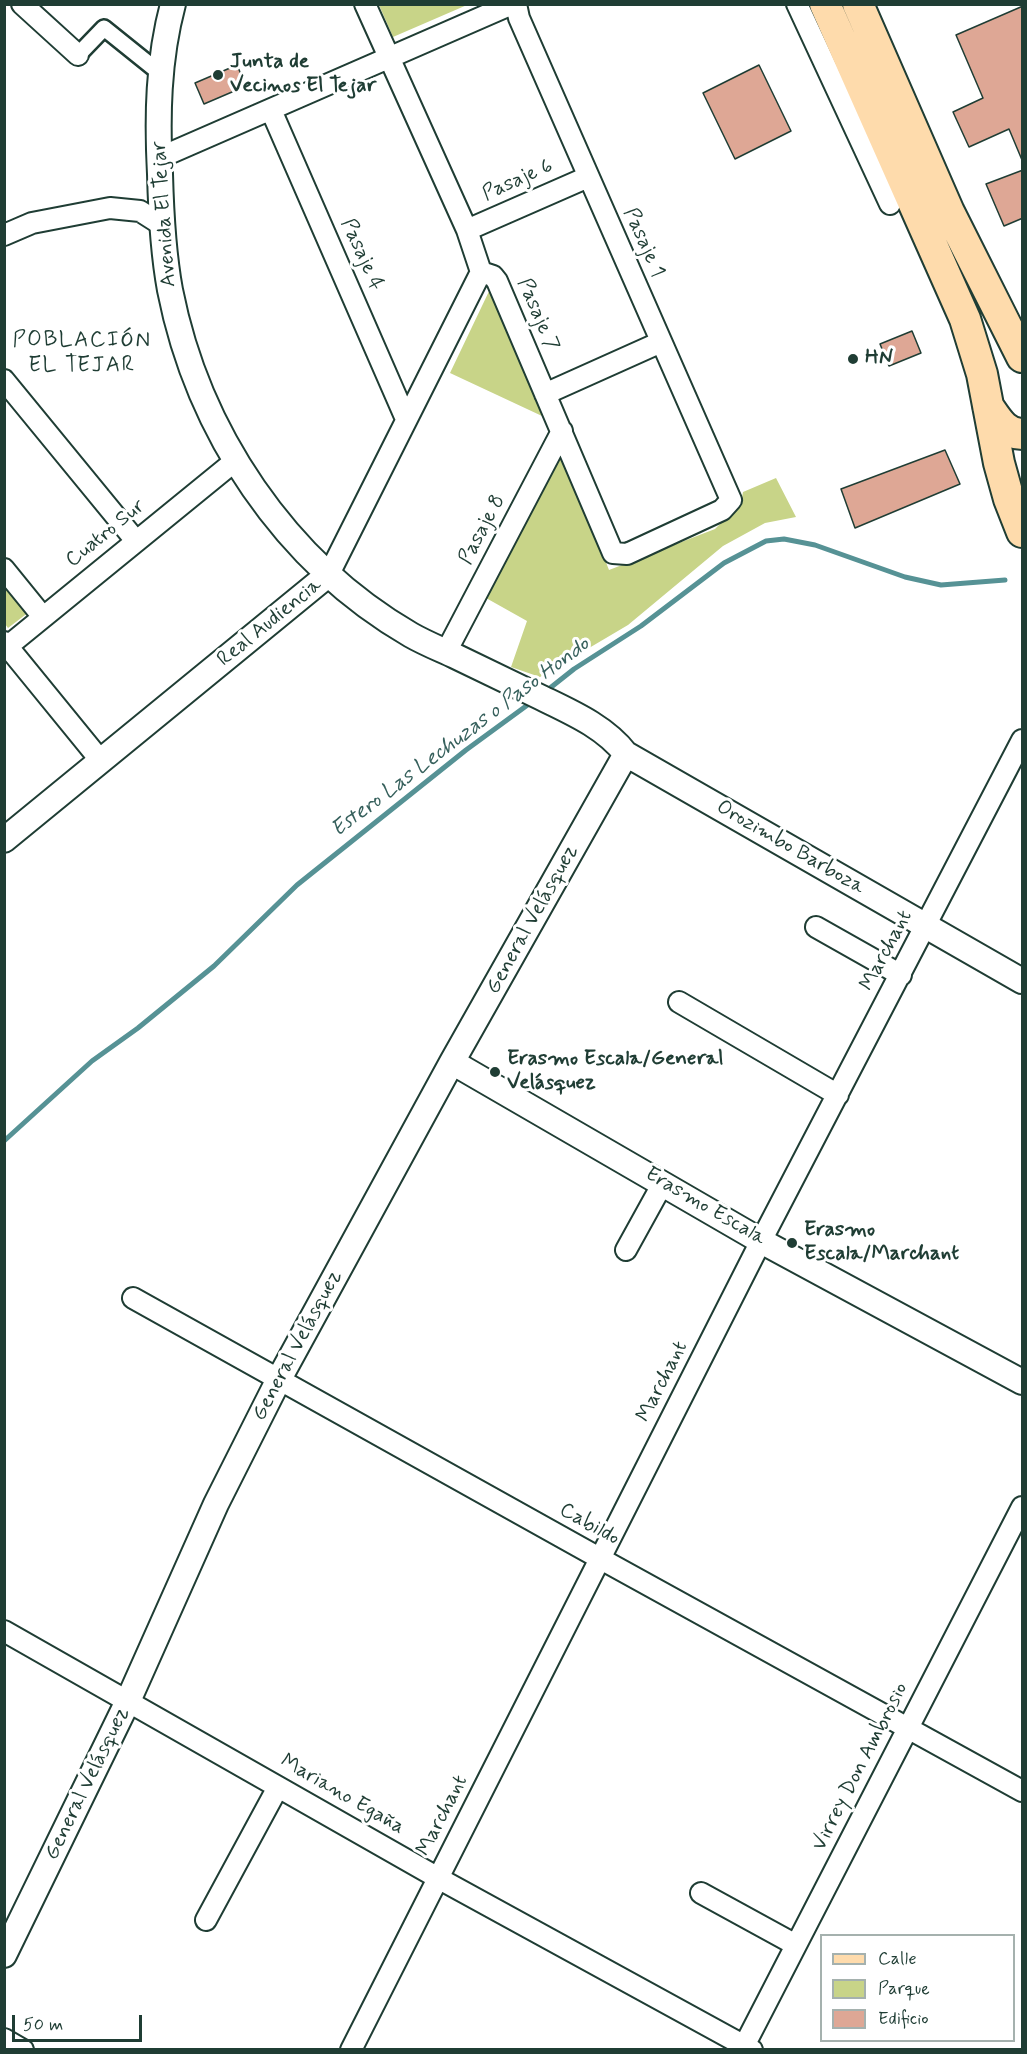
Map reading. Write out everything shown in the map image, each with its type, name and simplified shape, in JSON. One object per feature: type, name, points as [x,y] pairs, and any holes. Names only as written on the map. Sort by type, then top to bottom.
[{"type":"main road","points":[[825,4],[888,173],[965,319],[982,374],[999,463],[1009,499],[1023,532]]},
{"type":"main road","points":[[858,4],[949,212],[1012,317],[1023,357]]},
{"type":"main road","points":[[988,406],[1005,428],[1011,432],[1023,434]]},
{"type":"street","points":[[22,4],[78,55],[104,28],[160,73]]},
{"type":"street","name":"Avenida El Tejar","points":[[172,4],[166,27],[160,73],[159,159],[162,225],[170,288],[185,350],[207,407],[236,461],[273,514],[309,556],[371,608],[411,635],[563,709]]},
{"type":"street","name":"Pasaje 7","points":[[365,4],[467,230],[481,272],[493,276],[497,281],[614,553]]},
{"type":"street","points":[[159,159],[514,4]]},
{"type":"street","name":"Pasaje 1","points":[[514,4],[730,500],[722,510],[627,554],[614,553]]},
{"type":"street","points":[[796,4],[888,173],[890,204]]},
{"type":"street","name":"Pasaje 4","points":[[271,110],[406,419]]},
{"type":"street","name":"Pasaje 6","points":[[467,230],[588,177]]},
{"type":"street","points":[[4,235],[32,222],[110,208],[140,211],[162,225]]},
{"type":"street","name":"Real Audiencia","points":[[5,838],[329,574],[481,272]]},
{"type":"street","points":[[545,394],[661,342]]},
{"type":"street","points":[[4,381],[136,541]]},
{"type":"street","name":"Pasaje 8","points":[[446,652],[562,431]]},
{"type":"street","name":"Cuatro Sur","points":[[6,644],[43,617],[236,461]]},
{"type":"street","points":[[4,569],[43,617]]},
{"type":"street","points":[[6,644],[101,761]]},
{"type":"street","name":"Orozimbo Barboza","points":[[563,709],[610,736],[626,754],[1023,981]]},
{"type":"street","name":"Marchant","points":[[351,2049],[761,1240],[1023,740]]},
{"type":"street","name":"General Velásquez","points":[[4,1955],[128,1701],[216,1504],[279,1379],[452,1062],[626,754]]},
{"type":"street","points":[[816,927],[901,975]]},
{"type":"street","points":[[679,1002],[838,1095]]},
{"type":"street","name":"Erasmo Escala","points":[[452,1062],[761,1240],[1023,1382]]},
{"type":"street","points":[[626,1250],[663,1182]]},
{"type":"street","name":"Cabildo","points":[[133,1298],[600,1559],[1023,1791]]},
{"type":"street","name":"Virrey Don Ambrosio","points":[[746,2048],[796,1945],[1023,1507]]},
{"type":"street","name":"Mariano Egaña","points":[[4,1631],[438,1878],[746,2048]]},
{"type":"street","points":[[206,1920],[278,1787]]},
{"type":"street","points":[[701,1893],[796,1945]]},
{"type":"street","points":[[4,2039],[23,2049]]},
{"type":"green space","points":[[379,5],[467,5],[393,37]]},
{"type":"green space","points":[[492,285],[542,416],[450,373]]},
{"type":"green space","points":[[561,448],[609,570],[715,529],[741,503],[743,492],[776,478],[796,517],[765,523],[723,546],[628,625],[540,677],[511,667],[527,621],[486,598]]},
{"type":"green space","points":[[4,582],[29,612],[8,628],[5,624]]},
{"type":"building","points":[[1023,6],[1022,160],[1009,129],[969,147],[953,112],[983,98],[956,35]]},
{"type":"building","points":[[237,65],[246,86],[204,104],[195,83]]},
{"type":"building","points":[[759,65],[791,131],[735,159],[703,93]]},
{"type":"building","points":[[1023,170],[1023,218],[1004,226],[986,184]]},
{"type":"building","points":[[912,331],[921,353],[889,366],[880,344]]},
{"type":"building","points":[[945,450],[960,484],[855,528],[841,489]]},
{"type":"waterway","name":"Estero Las Lechuzas o Paso Hondo","points":[[545,692],[574,669],[641,626],[724,563],[766,541],[784,539],[815,545],[905,577],[941,585],[1005,580]]},
{"type":"waterway","name":"Estero Las Lechuzas o Paso Hondo","points":[[4,1141],[92,1061],[138,1028],[214,966],[297,885],[466,750],[533,701]]},
{"type":"place","name":"Junta de Vecinos El Tejar","points":[[218,75]]},
{"type":"place","name":"HN","points":[[853,359]]},
{"type":"place","name":"Erasmo Escala/General Velásquez","points":[[495,1072]]},
{"type":"place","name":"Erasmo Escala/Marchant","points":[[792,1243]]},
{"type":"district","name":"POBLACIÓN EL TEJAR","points":[[82,354]]}]
